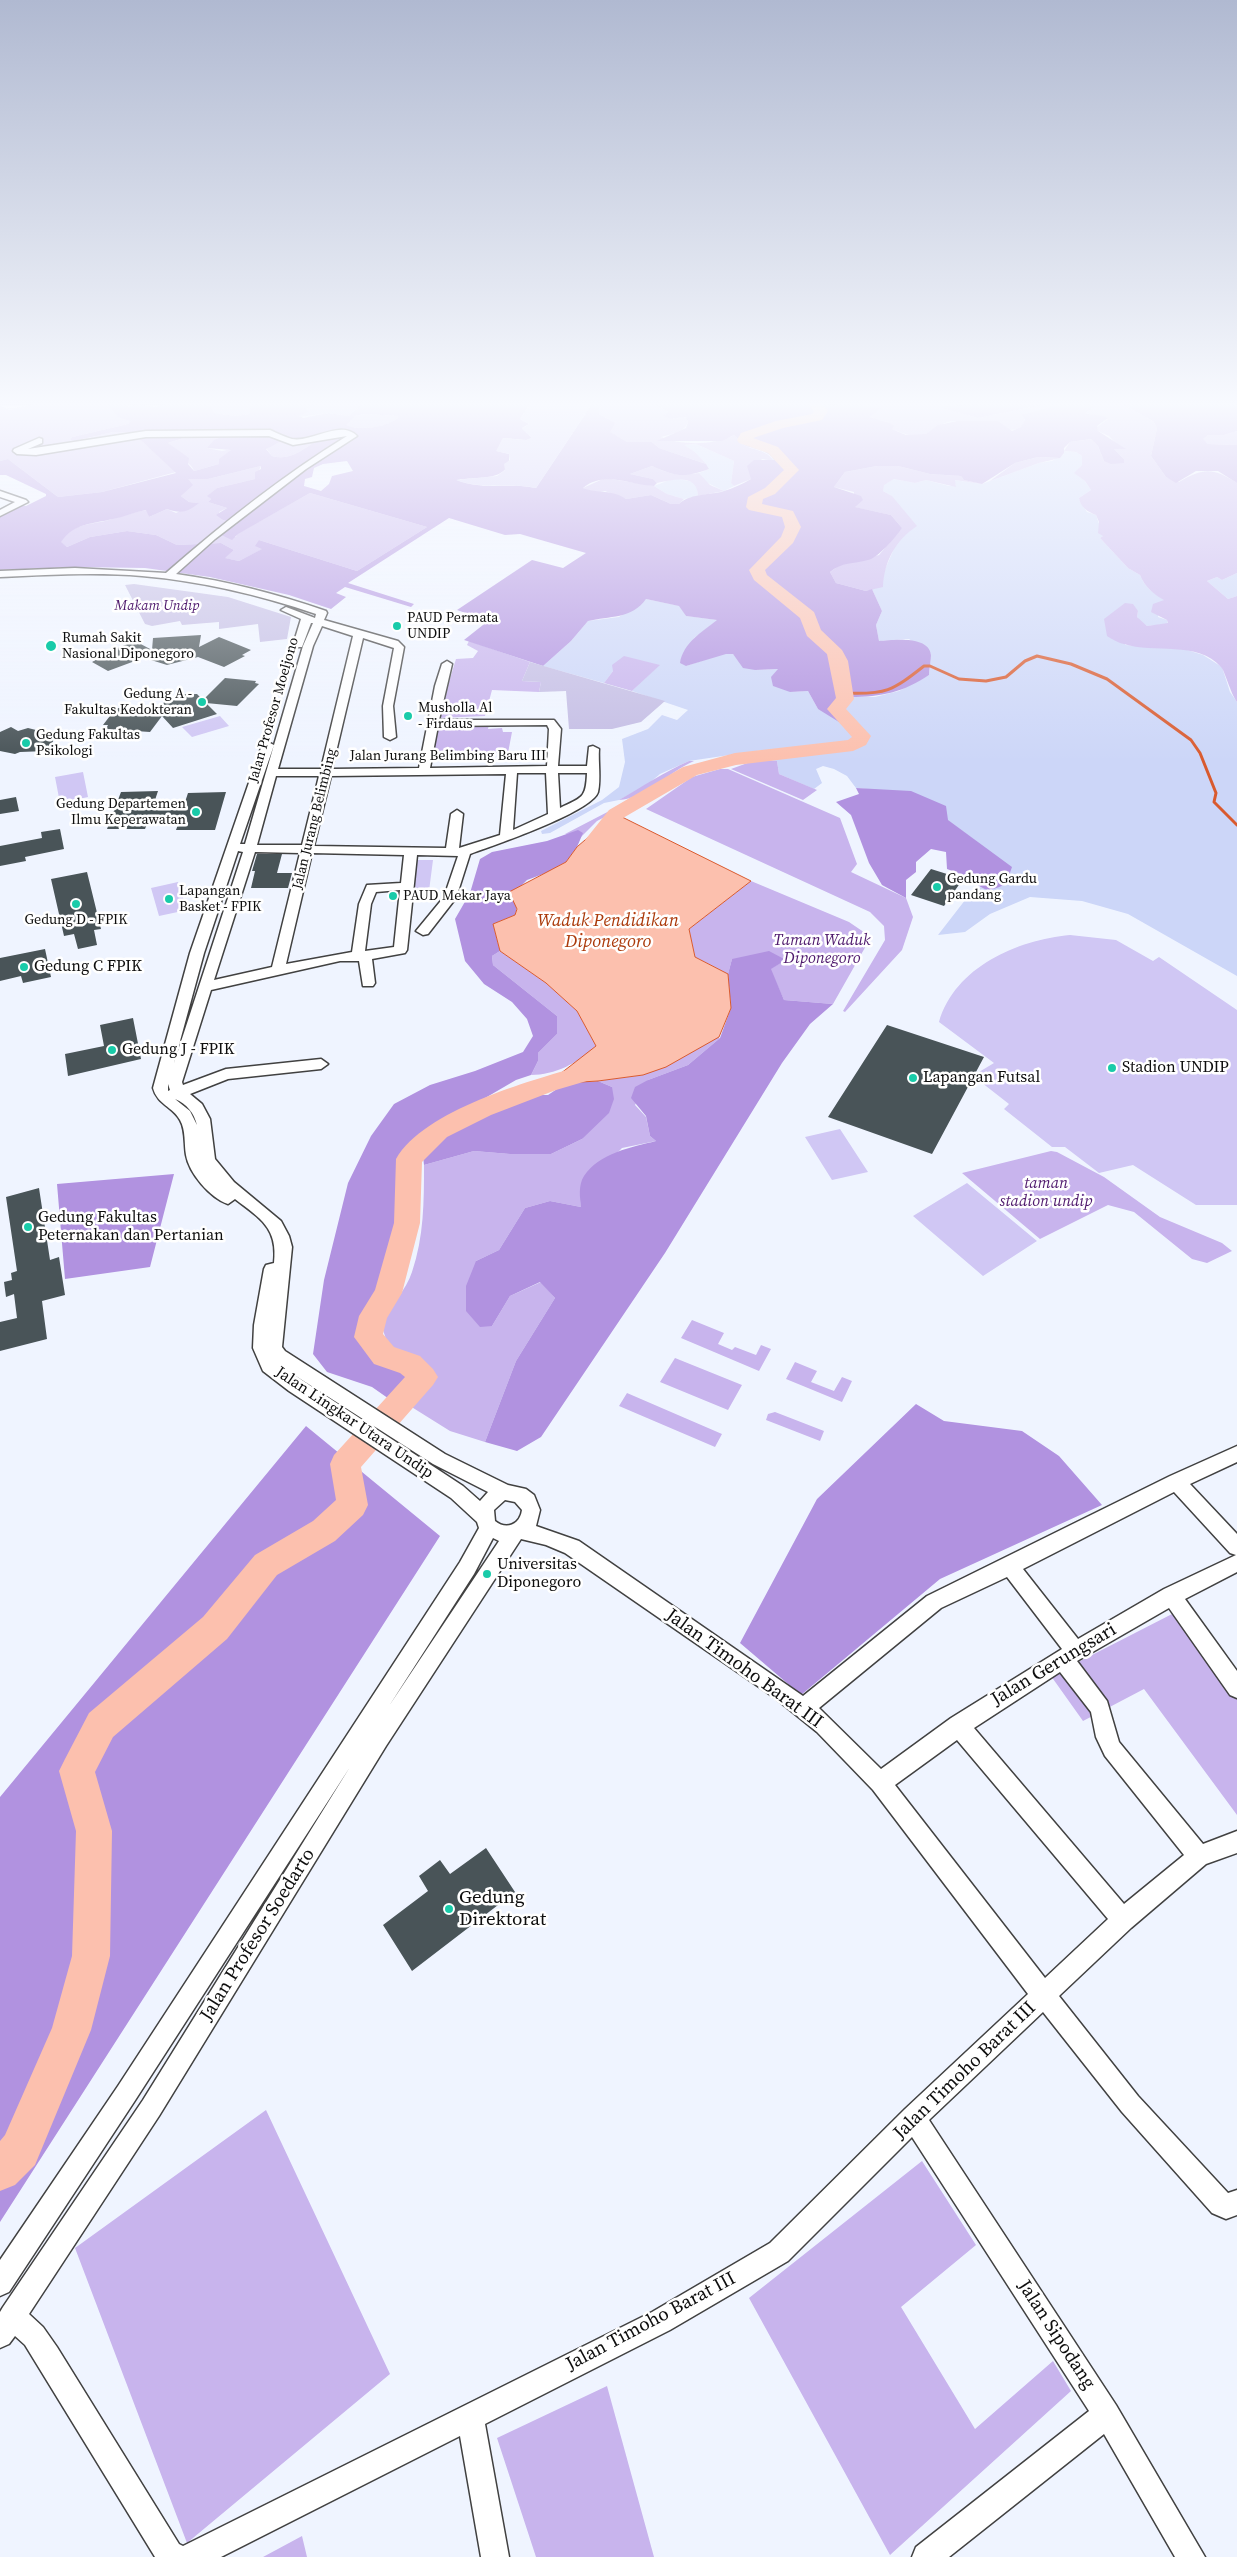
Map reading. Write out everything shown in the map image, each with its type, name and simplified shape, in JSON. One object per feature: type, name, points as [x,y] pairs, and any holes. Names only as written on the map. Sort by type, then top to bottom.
[{"type":"street","points":[[167,576],[230,523]]},
{"type":"street","points":[[0,574],[93,572],[167,576],[205,581],[306,606],[323,614],[320,621]]},
{"type":"street","points":[[0,581],[71,578],[135,579],[242,596],[307,618],[394,643],[399,647],[388,706],[390,737]]},
{"type":"street","points":[[293,656],[307,618]]},
{"type":"street","name":"Jalan Profesor Moeljono","points":[[205,987],[250,848],[266,772],[283,727],[308,646],[320,621]]},
{"type":"street","name":"Jalan Jurang Belimbing","points":[[278,970],[359,634]]},
{"type":"street","points":[[424,770],[440,686],[447,664]]},
{"type":"street","points":[[433,722],[550,722],[555,729],[552,770],[554,816]]},
{"type":"street","points":[[171,1096],[160,1088],[197,953],[233,848],[266,772],[270,736]]},
{"type":"street","points":[[233,848],[458,852],[525,830],[591,795],[593,749]]},
{"type":"street","name":"Jalan Jurang Belimbing Baru III","points":[[266,772],[593,769]]},
{"type":"street","points":[[506,837],[512,770]]},
{"type":"street","points":[[423,931],[450,898],[458,852],[456,814]]},
{"type":"street","points":[[171,1096],[205,987],[340,957],[400,950],[411,851]]},
{"type":"street","points":[[368,983],[361,956],[365,904],[371,888],[407,886]]},
{"type":"street","points":[[171,1096],[226,1074],[321,1064]]},
{"type":"street","name":"Jalan Lingkar Utara Undip","points":[[171,1096],[186,1117],[201,1158],[205,1177],[264,1228],[273,1240],[275,1252],[262,1325],[261,1348],[269,1366],[275,1372],[305,1382],[437,1468],[505,1492]]},
{"type":"street","name":"Jalan Lingkar Utara Undip","points":[[201,1158],[223,1180],[274,1224],[283,1235],[284,1247],[274,1347],[279,1356],[290,1364],[305,1382]]},
{"type":"street","points":[[275,1372],[290,1364]]},
{"type":"street","points":[[804,1708],[934,1602],[1010,1566],[1176,1482],[1237,1454]]},
{"type":"street","name":"Jalan Lingkar Utara Undip","points":[[437,1468],[487,1523]]},
{"type":"street","points":[[1176,1482],[1237,1547]]},
{"type":"street","points":[[505,1492],[514,1492],[526,1498],[531,1507],[522,1527],[497,1533],[487,1523],[489,1501],[505,1492]]},
{"type":"street","name":"Jalan Profesor Soedarto","points":[[0,2283],[132,2086],[467,1568],[487,1523]]},
{"type":"street","name":"Jalan Profesor Soedarto","points":[[6,2325],[152,2108],[379,1739],[522,1527]]},
{"type":"street","name":"Jalan Timoho Barat III","points":[[522,1527],[572,1547],[782,1691],[824,1725],[880,1782],[1045,1995]]},
{"type":"street","name":"Jalan Gerungsari","points":[[880,1782],[958,1725],[1069,1655],[1171,1595],[1237,1563]]},
{"type":"street","points":[[1010,1566],[1069,1655],[1100,1708],[1106,1737],[1112,1749],[1199,1856]]},
{"type":"street","points":[[1171,1595],[1237,1688]]},
{"type":"street","points":[[958,1725],[1123,1920]]},
{"type":"street","name":"Jalan Timoho Barat III","points":[[178,2556],[661,2321],[779,2252],[914,2118],[1123,1920],[1199,1856],[1237,1842]]},
{"type":"street","points":[[1045,1995],[1130,2104],[1214,2196],[1226,2207],[1237,2202]]},
{"type":"street","name":"Jalan Sipodang","points":[[914,2118],[1107,2414],[1192,2557]]},
{"type":"street","points":[[6,2325],[34,2336],[178,2556]]},
{"type":"street","points":[[926,2557],[1107,2414]]},
{"type":"street","points":[[470,2415],[495,2557]]},
{"type":"shaded area","points":[[0,523],[90,523],[72,531],[66,536],[61,542],[67,547],[90,537],[127,531],[156,535],[177,545],[221,543],[234,550],[225,558],[239,561],[262,549],[255,546],[259,540],[357,571],[427,527],[414,523],[441,523],[348,583],[414,604],[411,607],[345,587],[336,593],[346,597],[331,609],[289,595],[210,577],[145,568],[77,567],[0,570]]},
{"type":"shaded area","points":[[235,523],[257,523],[238,534],[232,540],[221,535],[237,524]]},
{"type":"shaded area","points":[[467,523],[898,523],[902,528],[896,537],[877,555],[863,561],[843,565],[830,572],[836,583],[866,591],[872,589],[882,611],[876,625],[879,641],[909,640],[924,644],[929,649],[931,655],[929,675],[910,686],[882,695],[851,697],[841,708],[848,716],[839,722],[818,709],[808,691],[790,692],[773,686],[771,677],[778,669],[755,670],[743,668],[733,654],[726,654],[686,666],[680,663],[689,644],[717,620],[686,616],[679,606],[646,599],[634,610],[620,616],[588,621],[571,641],[543,666],[464,640],[488,621],[457,610],[532,560],[563,568],[586,553],[520,534],[505,535]]},
{"type":"shaded area","points":[[900,523],[1099,523],[1103,536],[1100,538],[1128,568],[1140,575],[1150,590],[1165,600],[1161,602],[1158,617],[1167,620],[1168,624],[1147,626],[1139,620],[1137,617],[1138,611],[1134,608],[1125,645],[1184,649],[1203,655],[1222,667],[1230,692],[1237,702],[1237,976],[1128,914],[1082,901],[1030,897],[990,914],[965,932],[938,935],[976,886],[992,890],[976,841],[947,820],[890,791],[856,788],[847,776],[834,769],[823,766],[816,769],[822,783],[814,789],[779,774],[777,761],[765,760],[763,750],[689,761],[660,774],[647,785],[619,800],[604,803],[550,833],[542,834],[541,831],[602,800],[619,787],[625,762],[622,739],[648,729],[662,715],[677,720],[688,710],[632,691],[659,665],[613,671],[604,683],[543,666],[571,641],[588,621],[619,617],[646,599],[680,606],[686,616],[718,620],[694,638],[686,666],[726,653],[733,654],[738,660],[755,670],[779,669],[790,692],[808,691],[818,709],[848,716],[841,708],[851,697],[875,697],[899,691],[929,675],[931,654],[909,639],[879,641],[876,625],[882,611],[872,589],[882,586],[883,574],[896,544],[903,535]]},
{"type":"shaded area","points":[[1237,573],[1237,596],[1228,599],[1207,581],[1217,577],[1222,580]]},
{"type":"shaded area","points":[[220,716],[229,726],[192,737],[182,727]]},
{"type":"shaded area","points":[[83,772],[88,797],[60,803],[55,777]]},
{"type":"shaded area","points":[[856,788],[911,791],[946,806],[948,820],[1012,867],[1006,884],[990,890],[983,888],[967,877],[947,869],[946,852],[931,849],[916,862],[916,872],[906,880],[906,898],[882,885],[869,863],[851,815],[836,802],[859,794]]},
{"type":"shaded area","points":[[578,830],[583,833],[577,847],[566,862],[546,873],[527,880],[510,897],[516,905],[515,915],[493,924],[500,951],[492,956],[493,965],[557,1016],[557,1034],[538,1053],[538,1061],[531,1075],[516,1080],[432,1129],[398,1158],[400,1220],[379,1288],[366,1312],[362,1337],[387,1365],[411,1376],[392,1401],[372,1387],[327,1372],[313,1354],[324,1280],[348,1183],[371,1136],[394,1104],[430,1085],[475,1071],[523,1052],[533,1036],[527,1019],[512,1002],[484,984],[465,961],[455,919],[470,893],[480,859],[492,852],[547,841]]},
{"type":"shaded area","points":[[415,860],[433,860],[429,891],[411,891]]},
{"type":"shaded area","name":"Lapangan Basket - FPIK","points":[[178,882],[187,910],[159,916],[151,888]]},
{"type":"shaded area","name":"Stadion UNDIP","points":[[1070,935],[1116,940],[1153,961],[1159,957],[1237,1010],[1237,1205],[1196,1205],[1133,1165],[1099,1173],[1065,1147],[1052,1147],[1004,1109],[1009,1104],[977,1079],[979,1072],[994,1063],[939,1022],[947,1003],[959,986],[991,960],[1009,950],[1029,943]]},
{"type":"shaded area","points":[[769,951],[786,960],[771,969],[784,1000],[833,1004],[810,1024],[782,1063],[665,1253],[541,1437],[517,1451],[485,1442],[516,1361],[555,1298],[540,1282],[510,1296],[492,1326],[480,1327],[466,1311],[466,1286],[476,1261],[499,1250],[525,1208],[550,1201],[581,1207],[581,1183],[590,1168],[607,1156],[656,1141],[650,1136],[646,1116],[631,1098],[635,1087],[688,1065],[720,1038],[731,1008],[728,974],[732,959]]},
{"type":"shaded area","points":[[598,1081],[612,1087],[614,1099],[609,1113],[582,1139],[551,1154],[510,1154],[474,1151],[424,1165],[423,1156],[435,1142],[489,1111],[533,1095],[548,1095],[566,1083]]},
{"type":"shaded area","points":[[840,1129],[868,1172],[832,1180],[805,1137]]},
{"type":"shaded area","points":[[174,1174],[150,1267],[65,1279],[57,1184]]},
{"type":"shaded area","points":[[967,1183],[1037,1241],[983,1276],[913,1216]]},
{"type":"shaded area","points":[[916,1404],[944,1421],[1022,1431],[1059,1456],[1102,1505],[940,1579],[801,1695],[740,1643],[817,1499]]},
{"type":"shaded area","points":[[306,1426],[440,1536],[0,2222],[0,1797]]},
{"type":"green space","points":[[92,523],[235,523],[237,524],[222,536],[236,537],[237,534],[256,523],[414,523],[427,527],[357,571],[259,540],[263,549],[239,561],[224,558],[234,550],[221,543],[177,545],[156,535],[127,531],[90,537],[67,547],[60,542],[66,535],[84,525]]},
{"type":"green space","points":[[898,523],[915,523],[917,526],[903,538],[892,552],[886,568],[883,587],[866,591],[836,583],[830,572],[840,565],[879,555],[902,528]]},
{"type":"green space","points":[[1099,523],[1237,523],[1237,573],[1222,580],[1217,577],[1207,581],[1228,599],[1237,596],[1237,702],[1223,669],[1200,653],[1188,650],[1136,647],[1120,643],[1107,636],[1104,619],[1125,603],[1133,604],[1138,611],[1137,617],[1147,626],[1168,623],[1167,620],[1151,612],[1153,604],[1164,600],[1150,590],[1140,575],[1128,568],[1100,538],[1103,536],[1098,533]]},
{"type":"green space","name":"Makam Undip","points":[[134,584],[228,597],[291,617],[287,639],[260,642],[258,624],[219,629],[219,622],[182,625],[180,621],[152,626],[145,624],[125,585]]},
{"type":"green space","points":[[469,641],[530,662],[522,681],[541,682],[539,692],[492,690],[485,716],[438,718],[456,659],[473,658],[478,651],[467,645]]},
{"type":"green space","points":[[624,656],[660,665],[632,691],[604,683],[613,671],[612,665]]},
{"type":"green space","points":[[530,662],[665,701],[641,722],[612,729],[569,729],[566,691],[539,692],[541,682],[522,681]]},
{"type":"green space","points":[[489,724],[488,729],[502,728],[503,732],[512,732],[508,753],[456,752],[454,760],[433,760],[436,726]]},
{"type":"green space","points":[[689,761],[694,761],[638,795],[619,800],[662,775]]},
{"type":"green space","points":[[753,761],[777,761],[779,774],[817,790],[803,800],[731,769]]},
{"type":"green space","points":[[720,769],[728,769],[840,818],[857,864],[851,872],[906,898],[913,917],[902,950],[845,1012],[843,1011],[885,940],[884,926],[870,912],[646,809],[692,777]]},
{"type":"green space","points":[[619,806],[622,808],[597,821],[581,837],[582,833],[565,834]]},
{"type":"green space","name":"Taman Waduk Diponegoro","points":[[751,881],[849,922],[871,937],[833,1004],[784,1000],[770,969],[786,960],[732,959],[728,974],[695,957],[689,929]]},
{"type":"green space","points":[[500,951],[546,983],[577,1011],[596,1046],[582,1058],[566,1067],[549,1073],[531,1075],[538,1061],[538,1053],[557,1034],[557,1016],[493,965],[492,956]]},
{"type":"green space","points":[[716,1036],[720,1038],[688,1065],[648,1080],[635,1105],[646,1117],[650,1136],[656,1141],[622,1148],[580,1191],[581,1207],[550,1201],[525,1208],[499,1250],[476,1261],[492,1326],[510,1296],[541,1282],[555,1298],[516,1361],[485,1442],[450,1431],[410,1406],[435,1376],[413,1357],[389,1348],[380,1321],[406,1285],[416,1259],[422,1219],[424,1165],[474,1151],[510,1154],[551,1154],[582,1139],[612,1087],[598,1081],[643,1075]]},
{"type":"green space","name":"taman stadion undip","points":[[1051,1151],[1057,1152],[1104,1177],[1160,1217],[1222,1243],[1232,1251],[1207,1263],[1192,1259],[1134,1212],[1108,1205],[1040,1239],[962,1173]]},
{"type":"green space","points":[[692,1320],[724,1333],[718,1344],[732,1350],[735,1347],[756,1355],[761,1345],[771,1349],[759,1371],[681,1338]]},
{"type":"green space","points":[[675,1358],[742,1385],[728,1410],[660,1382]]},
{"type":"green space","points":[[795,1362],[817,1371],[811,1382],[834,1391],[842,1377],[852,1381],[842,1402],[786,1379]]},
{"type":"green space","points":[[627,1393],[722,1434],[715,1447],[619,1406]]},
{"type":"green space","points":[[775,1412],[824,1431],[820,1441],[766,1420],[768,1414]]},
{"type":"green space","points":[[1174,1613],[1237,1685],[1237,1815],[1144,1689],[1083,1721],[1051,1676]]},
{"type":"green space","points":[[266,2110],[390,2374],[187,2543],[75,2248]]},
{"type":"green space","points":[[922,2161],[976,2245],[901,2307],[975,2429],[1053,2361],[1071,2391],[890,2555],[749,2298]]},
{"type":"green space","points":[[607,2386],[654,2557],[536,2557],[497,2438]]},
{"type":"green space","points":[[302,2536],[307,2557],[263,2557]]},
{"type":"water","name":"Waduk Pendidikan Diponegoro","points":[[616,814],[751,881],[689,929],[695,957],[728,974],[731,1008],[719,1037],[666,1067],[643,1075],[598,1081],[547,1084],[596,1046],[577,1011],[546,983],[500,951],[493,924],[515,915],[517,909],[509,892],[566,862],[577,847]]},
{"type":"building","points":[[201,635],[199,647],[219,637],[251,650],[242,655],[245,656],[224,667],[198,657],[167,665],[151,660],[151,655],[108,671],[92,662],[101,657],[98,656],[135,641],[152,650],[153,638]]},
{"type":"building","name":"Gedung A - Fakultas Kedokteran","points":[[225,678],[256,681],[255,683],[259,684],[237,706],[206,703],[217,714],[173,728],[162,716],[150,732],[106,729],[108,725],[103,725],[116,708],[159,709],[165,701],[185,694],[197,694],[203,700]]},
{"type":"building","name":"Gedung Fakultas Psikologi","points":[[11,727],[18,731],[28,728],[44,732],[40,736],[55,738],[47,751],[20,752],[15,754],[0,751],[0,732]]},
{"type":"building","points":[[158,791],[154,803],[185,802],[188,793],[226,792],[215,830],[176,830],[180,819],[149,819],[145,829],[107,829],[121,792]]},
{"type":"building","points":[[16,797],[19,811],[0,814],[0,800]]},
{"type":"building","points":[[60,829],[64,849],[25,857],[26,861],[0,866],[0,846],[42,838],[41,832]]},
{"type":"building","points":[[257,854],[282,854],[277,873],[292,873],[288,888],[251,888],[255,871],[252,871]]},
{"type":"building","name":"Gedung Gardu pandang","points":[[931,869],[963,879],[944,906],[911,895]]},
{"type":"building","name":"Gedung D - FPIK","points":[[87,872],[101,929],[94,930],[97,945],[78,949],[74,934],[64,936],[51,879]]},
{"type":"building","name":"Gedung C FPIK","points":[[45,949],[51,977],[23,983],[21,976],[0,981],[0,958]]},
{"type":"building","name":"Gedung J - FPIK","points":[[133,1018],[141,1059],[68,1076],[65,1054],[104,1046],[100,1025]]},
{"type":"building","name":"Lapangan Futsal","points":[[887,1025],[984,1057],[932,1154],[828,1117]]},
{"type":"building","name":"Gedung Fakultas Peternakan dan Pertanian","points":[[39,1188],[50,1260],[59,1257],[65,1295],[42,1301],[47,1339],[0,1351],[0,1322],[17,1318],[14,1294],[6,1297],[4,1282],[12,1280],[11,1273],[17,1271],[6,1197]]},
{"type":"building","name":"Gedung Direktorat","points":[[486,1848],[515,1892],[412,1971],[383,1925],[428,1891],[419,1876],[440,1860],[450,1874]]},
{"type":"waterway","points":[[598,844],[595,840],[616,814],[690,771],[735,759],[853,745],[859,741],[862,736],[836,709],[845,699],[839,661],[836,654],[824,640],[813,632],[808,616],[760,577],[757,570],[791,534],[793,527],[792,523]]},
{"type":"waterway","points":[[844,693],[870,693],[888,690],[924,666],[930,666],[959,679],[986,681],[1006,677],[1025,661],[1037,656],[1071,664],[1107,679],[1191,740],[1200,753],[1216,793],[1214,802],[1237,825]]},
{"type":"waterway","points":[[0,2170],[20,2150],[71,2030],[91,1956],[94,1831],[77,1771],[101,1725],[215,1628],[266,1565],[324,1531],[352,1505],[345,1464],[423,1377],[410,1364],[384,1356],[368,1337],[373,1316],[388,1293],[407,1223],[409,1159],[438,1131],[482,1109],[547,1084],[581,1074]]},
{"type":"place","name":"PAUD Permata UNDIP","points":[[397,626]]},
{"type":"place","name":"Rumah Sakit Nasional Diponegoro","points":[[51,646]]},
{"type":"place","name":"Gedung A - Fakultas Kedokteran","points":[[202,702]]},
{"type":"place","name":"Musholla Al - Firdaus","points":[[408,716]]},
{"type":"place","name":"Gedung Fakultas Psikologi","points":[[26,743]]},
{"type":"place","name":"Gedung Departemen Ilmu Keperawatan","points":[[196,812]]},
{"type":"place","name":"Gedung Gardu pandang","points":[[937,887]]},
{"type":"place","name":"PAUD Mekar Jaya","points":[[393,896]]},
{"type":"place","name":"Lapangan Basket - FPIK","points":[[169,899]]},
{"type":"place","name":"Gedung D - FPIK","points":[[76,904]]},
{"type":"place","name":"Gedung C FPIK","points":[[24,967]]},
{"type":"place","name":"Gedung J - FPIK","points":[[112,1050]]},
{"type":"place","name":"Stadion UNDIP","points":[[1112,1068]]},
{"type":"place","name":"Lapangan Futsal","points":[[913,1078]]},
{"type":"place","name":"Gedung Fakultas Peternakan dan Pertanian","points":[[28,1227]]},
{"type":"place","name":"Universitas Diponegoro","points":[[487,1574]]},
{"type":"place","name":"Gedung Direktorat","points":[[449,1909]]}]
